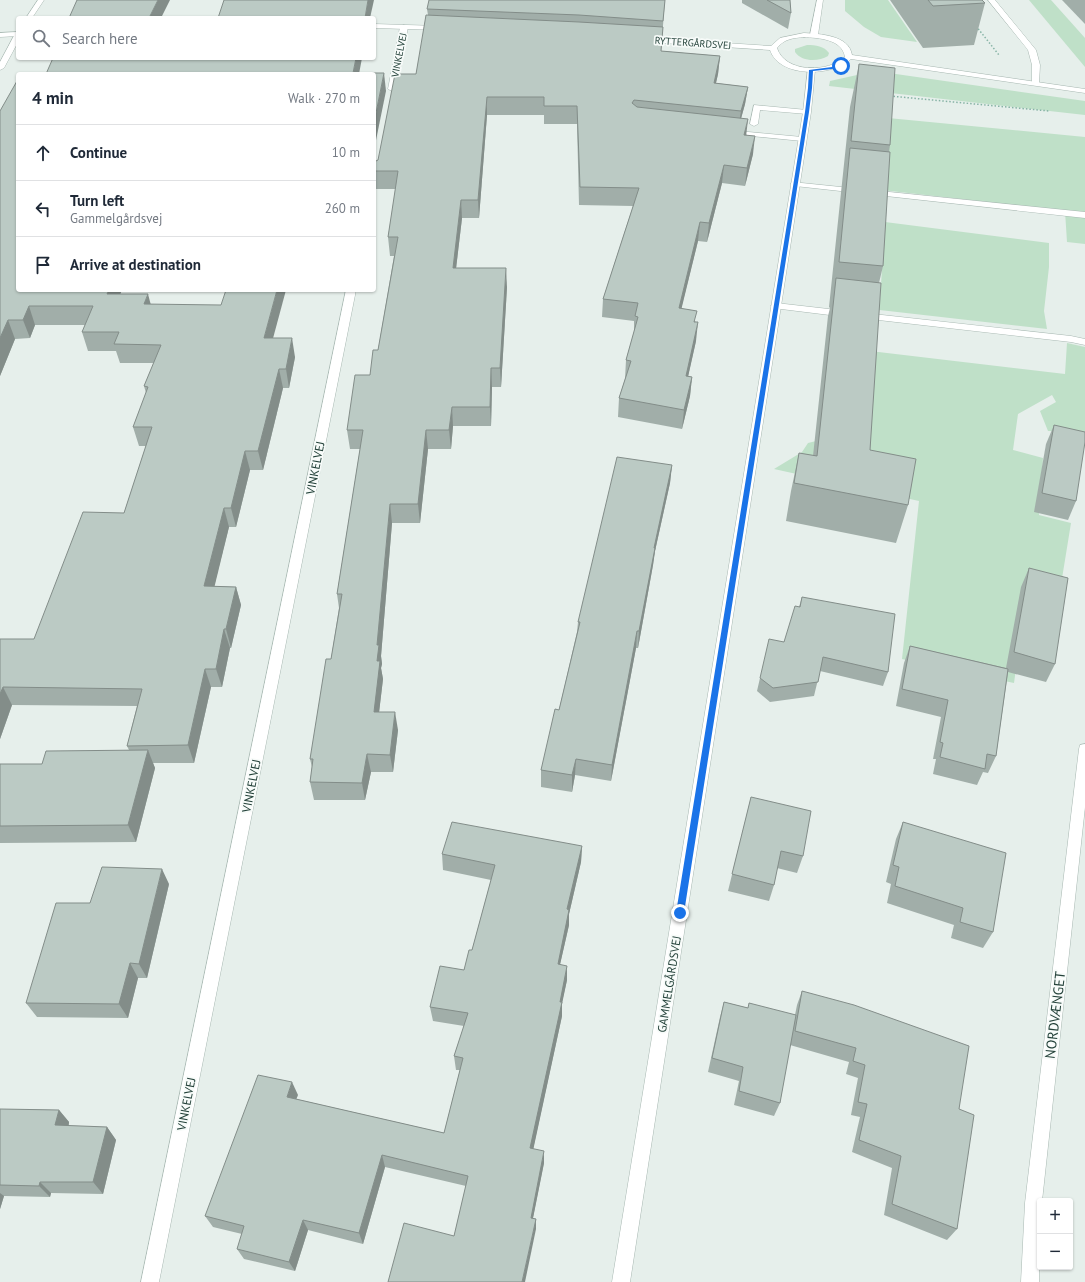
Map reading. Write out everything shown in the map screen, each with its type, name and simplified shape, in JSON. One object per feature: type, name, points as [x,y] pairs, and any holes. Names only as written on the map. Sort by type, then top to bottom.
[{"type":"street","points":[[31,16],[41,0]]},
{"type":"street","points":[[814,36],[820,0]]},
{"type":"street","points":[[991,0],[1032,50],[1036,65],[1036,82]]},
{"type":"street","points":[[376,26],[446,28]]},
{"type":"street","name":"VINKELVEJ","points":[[391,94],[404,27]]},
{"type":"street","points":[[0,35],[16,35]]},
{"type":"street","points":[[804,35],[814,36],[830,39],[843,45],[849,53],[849,57],[846,62],[841,66],[811,70],[785,64],[775,56],[773,48],[775,44],[787,38],[804,35]]},
{"type":"street","points":[[0,68],[16,39]]},
{"type":"street","name":"RYTTERGÅRDSVEJ","points":[[641,39],[773,48]]},
{"type":"street","points":[[849,57],[1036,82],[1085,91]]},
{"type":"street","name":"GAMMELGÅRDSVEJ","points":[[621,1282],[807,112],[811,70]]},
{"type":"street","points":[[754,124],[757,107],[807,112]]},
{"type":"street","points":[[723,131],[802,139]]},
{"type":"street","points":[[795,184],[1085,215]]},
{"type":"street","name":"VINKELVEJ","points":[[150,1282],[351,292]]},
{"type":"street","points":[[776,306],[1071,339],[1085,342]]},
{"type":"street","name":"NORDVÆNGET","points":[[1030,1282],[1033,1203],[1085,749]]},
{"type":"path","points":[[975,24],[1003,60],[999,77]]},
{"type":"path","points":[[887,95],[1054,112]]},
{"type":"green space","points":[[845,0],[888,0],[917,42],[881,37],[864,27],[845,11]]},
{"type":"green space","points":[[1029,0],[1051,0],[1085,38],[1085,67]]},
{"type":"green space","points":[[807,45],[822,47],[829,53],[828,56],[810,60],[802,58],[795,52],[795,49]]},
{"type":"green space","points":[[875,71],[1085,101],[1085,115],[829,86],[830,81]]},
{"type":"green space","points":[[888,118],[1085,137],[1085,244],[1067,242],[1065,211],[882,190]]},
{"type":"green space","points":[[885,222],[1049,243],[1049,267],[1044,311],[1047,329],[862,308],[880,300]]},
{"type":"green space","points":[[1067,343],[1085,347],[1085,432],[1048,431],[1040,411],[1056,402],[1052,395],[1018,414],[1013,450],[1043,458],[1039,515],[1071,523],[1059,597],[1027,589],[1014,683],[902,659],[919,501],[774,469],[802,452],[808,443],[816,441],[870,351],[1065,374]]},
{"type":"building","points":[[77,0],[158,0],[150,16],[70,16]]},
{"type":"building","points":[[224,0],[368,0],[365,16],[219,16]]},
{"type":"building","points":[[429,0],[665,0],[663,21],[579,15],[427,9]]},
{"type":"building","points":[[767,0],[790,0],[791,13]]},
{"type":"building","points":[[928,0],[982,0],[985,3],[933,6]]},
{"type":"building","points":[[426,15],[663,27],[661,51],[720,56],[714,83],[748,87],[741,111],[634,100],[632,103],[637,107],[748,119],[744,135],[755,136],[747,168],[724,165],[709,223],[700,222],[679,308],[697,311],[694,322],[698,322],[686,376],[692,377],[684,410],[619,398],[631,361],[626,360],[638,317],[635,316],[638,303],[603,299],[639,188],[580,187],[577,106],[544,106],[544,97],[487,97],[478,200],[461,200],[453,268],[506,268],[500,368],[491,368],[490,407],[452,407],[449,430],[426,430],[418,504],[390,504],[377,645],[379,645],[377,661],[380,661],[374,712],[395,712],[390,755],[367,754],[362,783],[310,782],[313,759],[310,759],[326,659],[331,659],[342,594],[337,594],[363,430],[347,430],[355,375],[370,375],[373,350],[378,350],[398,237],[388,237],[398,171],[376,171],[376,161],[378,160],[395,74],[416,74]]},
{"type":"building","points":[[52,60],[356,60],[353,72],[47,72]]},
{"type":"building","points":[[859,64],[895,68],[890,145],[851,141]]},
{"type":"building","points":[[376,73],[384,73],[376,113]]},
{"type":"building","points":[[16,83],[16,292],[108,292],[107,294],[148,294],[144,304],[221,305],[225,292],[276,292],[264,338],[292,338],[286,369],[279,369],[258,451],[245,451],[231,508],[224,508],[204,586],[236,587],[226,629],[224,629],[216,669],[205,669],[188,745],[127,746],[142,689],[3,687],[0,694],[0,639],[34,639],[83,512],[124,513],[152,427],[133,427],[148,387],[144,386],[161,345],[114,344],[119,332],[82,332],[93,306],[29,306],[23,320],[8,320],[0,338],[0,111]]},
{"type":"building","points":[[850,148],[890,152],[883,266],[839,262]]},
{"type":"building","points":[[836,278],[881,283],[870,450],[916,459],[908,505],[794,483],[799,453],[817,456]]},
{"type":"building","points":[[1054,425],[1085,432],[1085,442],[1076,501],[1042,493]]},
{"type":"building","points":[[617,457],[672,465],[654,548],[639,631],[637,631],[612,765],[576,759],[572,775],[541,770],[555,709],[559,710]]},
{"type":"building","points":[[1029,568],[1068,578],[1055,664],[1014,652]]},
{"type":"building","points":[[802,597],[895,614],[888,672],[823,657],[818,682],[773,688],[760,678],[769,639],[784,642],[795,606],[800,607]]},
{"type":"building","points":[[910,646],[1008,669],[996,756],[987,754],[985,769],[940,757],[943,743],[940,742],[948,700],[902,689]]},
{"type":"building","points":[[148,750],[128,825],[0,826],[0,764],[42,764],[46,751]]},
{"type":"building","points":[[751,797],[811,811],[803,856],[781,851],[774,885],[732,874]]},
{"type":"building","points":[[452,822],[582,846],[567,909],[569,910],[558,964],[567,966],[560,1002],[562,1002],[530,1148],[544,1151],[531,1218],[536,1219],[522,1282],[388,1282],[404,1223],[454,1236],[468,1176],[382,1155],[359,1233],[303,1220],[289,1262],[237,1249],[244,1226],[205,1216],[258,1075],[292,1082],[287,1097],[444,1133],[463,1058],[454,1056],[468,1013],[430,1007],[440,966],[464,970],[469,950],[472,950],[495,865],[442,854]]},
{"type":"building","points":[[903,822],[1006,853],[993,932],[960,922],[963,908],[895,886],[899,867],[893,865]]},
{"type":"building","points":[[102,867],[162,869],[139,964],[130,963],[119,1004],[26,1003],[56,903],[90,903]]},
{"type":"building","points":[[802,991],[854,1005],[969,1046],[959,1109],[974,1115],[957,1229],[892,1204],[901,1156],[859,1140],[867,1104],[858,1102],[865,1065],[853,1061],[856,1048],[795,1031]]},
{"type":"building","points":[[724,1002],[748,1008],[749,1003],[796,1015],[780,1103],[739,1091],[743,1067],[712,1058]]},
{"type":"building","points":[[0,1109],[59,1110],[55,1125],[107,1127],[93,1182],[40,1182],[39,1186],[0,1185]]},
{"type":"route","points":[[680,913],[807,112],[811,70],[822,70],[841,66]]}]
